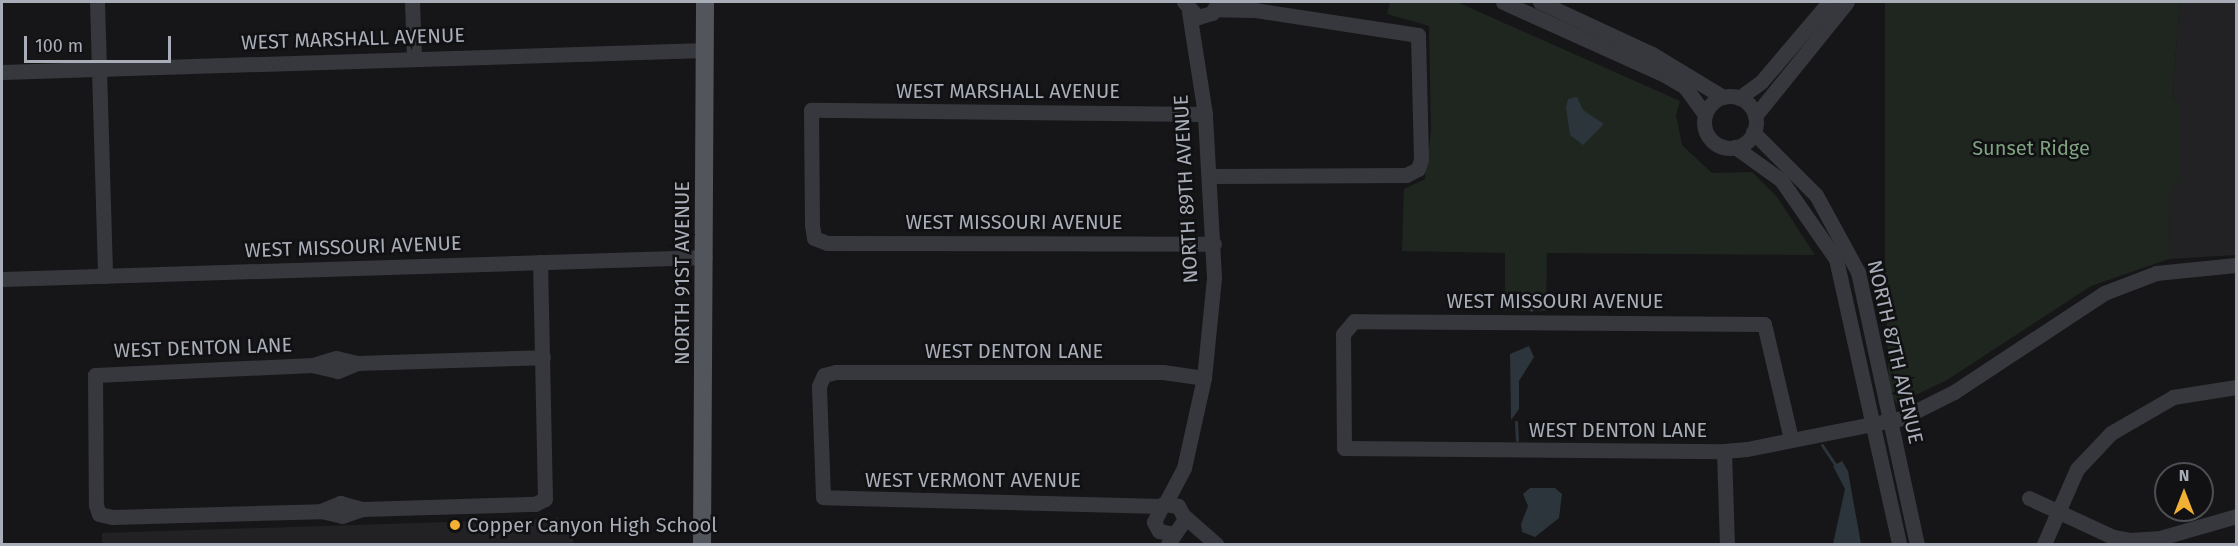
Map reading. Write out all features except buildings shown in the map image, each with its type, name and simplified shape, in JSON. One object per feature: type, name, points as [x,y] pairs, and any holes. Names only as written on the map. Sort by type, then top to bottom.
[{"type":"main road","name":"NORTH 91ST AVENUE","points":[[702,544],[705,2]]},
{"type":"street","points":[[97,2],[105,276]]},
{"type":"street","points":[[412,2],[414,57]]},
{"type":"street","points":[[1239,2],[1254,10]]},
{"type":"street","points":[[1503,2],[1665,75],[1685,87],[1704,115],[1710,138],[1735,147],[1754,132],[1755,116],[1847,2]]},
{"type":"street","points":[[1540,2],[1662,59],[1723,97],[1739,98],[1761,82],[1829,2]]},
{"type":"street","points":[[1184,6],[1254,10],[1418,35],[1418,169],[1406,175],[1210,176]]},
{"type":"street","name":"NORTH 89TH AVENUE","points":[[1184,6],[1198,50],[1214,244],[1204,378],[1184,468],[1184,514]]},
{"type":"street","name":"NORTH 89TH AVENUE","points":[[1198,50],[1214,9]]},
{"type":"street","name":"WEST MARSHALL AVENUE","points":[[2,72],[414,57],[705,50]]},
{"type":"street","points":[[1704,115],[1723,97]]},
{"type":"street","points":[[1739,98],[1755,116]]},
{"type":"street","name":"WEST MARSHALL AVENUE","points":[[813,238],[811,110],[1205,114]]},
{"type":"street","name":"NORTH 87TH AVENUE","points":[[1754,132],[1816,195],[1847,244],[1868,309],[1881,422],[1899,544]]},
{"type":"street","name":"NORTH 87TH AVENUE","points":[[1735,147],[1780,180],[1836,259],[1917,544]]},
{"type":"street","name":"WEST MISSOURI AVENUE","points":[[813,238],[826,243],[1214,244]]},
{"type":"street","name":"WEST MISSOURI AVENUE","points":[[2,279],[705,257]]},
{"type":"street","points":[[540,262],[535,277],[541,316],[543,357]]},
{"type":"street","points":[[1881,422],[1954,392],[2104,293],[2156,273],[2236,265]]},
{"type":"street","name":"WEST MISSOURI AVENUE","points":[[1344,448],[1346,324],[1764,324],[1791,439]]},
{"type":"street","name":"WEST DENTON LANE","points":[[543,357],[545,499],[535,504],[362,509],[342,516],[321,511],[99,514],[95,375],[313,365],[338,371],[357,363],[543,357]]},
{"type":"street","name":"WEST DENTON LANE","points":[[823,497],[819,386],[824,375],[1163,372],[1204,378]]},
{"type":"street","points":[[2044,544],[2054,510],[2077,469],[2128,420],[2173,397],[2236,387]]},
{"type":"street","name":"WEST DENTON LANE","points":[[1344,448],[1724,451],[1881,422]]},
{"type":"street","points":[[1724,451],[1727,544]]},
{"type":"street","name":"NORTH 89TH AVENUE","points":[[1155,526],[1163,505],[1184,468]]},
{"type":"street","name":"WEST VERMONT AVENUE","points":[[823,497],[1122,503],[1163,505],[1184,514]]},
{"type":"street","points":[[2029,498],[2130,540],[2160,538],[2236,516]]},
{"type":"street","points":[[1122,503],[1173,537],[1214,543]]},
{"type":"street","points":[[1173,537],[1184,514],[1214,543]]},
{"type":"street","points":[[1155,526],[1155,544]]},
{"type":"shaded area","points":[[2180,2],[2236,2],[2236,255],[2169,259],[2170,190],[2179,182],[2178,100],[2172,99]]},
{"type":"shaded area","points":[[1577,97],[1583,110],[1604,124],[1583,145],[1570,135],[1566,108],[1568,99]]},
{"type":"shaded area","points":[[1529,346],[1534,357],[1519,381],[1519,409],[1511,420],[1510,354]]},
{"type":"shaded area","points":[[1842,461],[1848,471],[1861,544],[1833,544],[1845,489],[1833,466]]},
{"type":"shaded area","points":[[1530,488],[1555,488],[1562,494],[1559,518],[1535,537],[1522,532],[1521,524],[1528,506],[1523,494]]},
{"type":"shaded area","name":"Copper Canyon High School","points":[[573,518],[573,544],[102,544],[102,533]]},
{"type":"green space","points":[[1390,2],[1457,2],[1680,101],[1676,115],[1682,145],[1712,173],[1752,172],[1777,197],[1815,255],[1547,253],[1546,311],[1505,311],[1505,253],[1402,251],[1404,189],[1425,179],[1431,131],[1429,26],[1387,14]]},
{"type":"green space","name":"Sunset Ridge","points":[[1885,2],[2180,2],[2172,99],[2179,100],[2179,182],[2170,190],[2169,259],[2091,286],[1947,380],[1897,404],[1889,392],[1885,270]]},
{"type":"waterway","points":[[1531,293],[1531,310]]},
{"type":"waterway","points":[[1516,422],[1517,440]]},
{"type":"waterway","points":[[1822,445],[1836,466]]},
{"type":"place","name":"Copper Canyon High School","points":[[455,525]]}]
